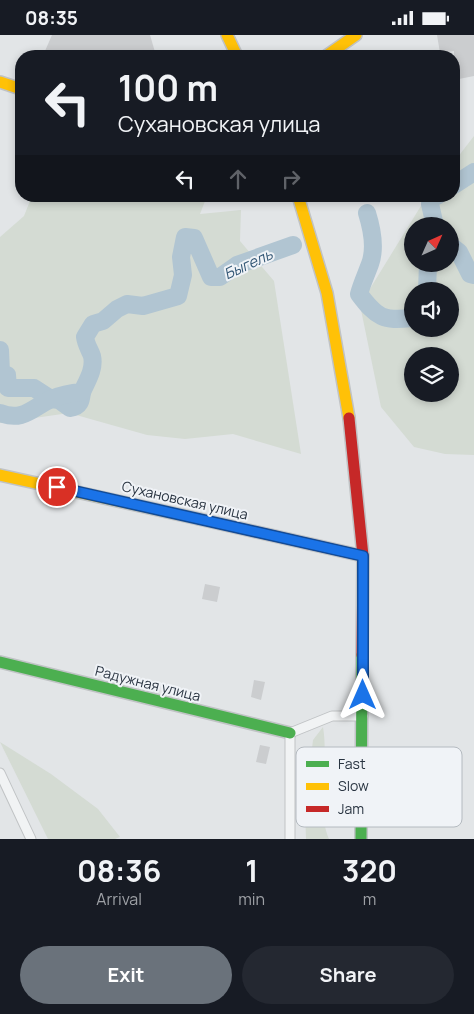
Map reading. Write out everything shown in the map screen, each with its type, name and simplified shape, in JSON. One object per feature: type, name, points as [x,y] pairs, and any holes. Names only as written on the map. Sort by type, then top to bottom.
[{"type":"main road","points":[[227,35],[234,50]]},
{"type":"main road","points":[[335,50],[356,35]]},
{"type":"main road","points":[[0,82],[15,87]]},
{"type":"main road","points":[[300,202],[327,293],[346,394],[363,556],[362,747]]},
{"type":"main road","name":"Сухановская улица","points":[[0,475],[363,556]]},
{"type":"main road","name":"Радужная улица","points":[[0,662],[290,733]]},
{"type":"street","points":[[290,839],[290,733],[332,716],[363,715]]},
{"type":"street","points":[[0,773],[31,839]]},
{"type":"shaded area","points":[[474,136],[474,455],[445,454],[414,447],[381,407],[360,305],[404,233],[404,273],[459,273],[459,217],[414,217],[423,202],[460,202],[460,154]]},
{"type":"shaded area","points":[[30,202],[205,202],[200,214],[241,210],[240,241],[274,281],[301,454],[233,434],[185,439],[147,435],[69,413],[0,423],[0,237],[24,216]]},
{"type":"shaded area","points":[[323,727],[324,747],[312,747],[313,740]]},
{"type":"shaded area","points":[[0,742],[51,774],[98,809],[120,837],[115,839],[48,839]]},
{"type":"shaded area","points":[[306,827],[325,827],[329,839],[306,839]]},
{"type":"building","points":[[52,35],[150,35],[154,50],[45,50]]},
{"type":"building","points":[[437,35],[474,35],[474,76],[460,79],[460,50],[440,50]]},
{"type":"building","points":[[205,584],[220,587],[217,602],[202,599]]},
{"type":"building","points":[[254,680],[265,682],[261,700],[251,697]]},
{"type":"building","points":[[260,745],[270,747],[266,764],[256,762]]},
{"type":"waterway","name":"Быгель","points":[[460,181],[474,172]]},
{"type":"waterway","name":"Быгель","points":[[430,202],[433,217]]},
{"type":"waterway","name":"Быгель","points":[[367,213],[372,232],[373,252],[359,294],[381,316],[394,319],[404,318]]},
{"type":"waterway","name":"Быгель","points":[[0,413],[15,416],[21,415],[51,399],[66,394],[82,392],[90,375],[93,361],[85,337],[93,324],[103,321],[117,309],[127,304],[143,306],[178,296],[183,275],[181,257],[185,237],[194,238],[211,277],[220,277],[237,265],[293,245]]},
{"type":"waterway","name":"Быгель","points":[[459,252],[470,274],[474,275]]},
{"type":"waterway","name":"Быгель","points":[[427,282],[428,273]]},
{"type":"waterway","name":"Быгель","points":[[0,350],[1,373],[7,375],[8,388],[34,388],[51,399],[59,400],[70,408],[79,403],[82,392]]},
{"type":"traffic: fast","points":[[362,655],[362,747]]},
{"type":"traffic: fast","points":[[0,662],[290,733]]},
{"type":"traffic: fast","points":[[361,827],[361,839]]},
{"type":"traffic: slow","points":[[227,35],[234,50]]},
{"type":"traffic: slow","points":[[335,50],[356,35]]},
{"type":"traffic: slow","points":[[0,82],[15,87]]},
{"type":"traffic: slow","points":[[300,202],[327,293],[349,418]]},
{"type":"traffic: slow","points":[[0,475],[199,519]]},
{"type":"traffic: jam","points":[[349,418],[363,556],[362,655]]},
{"type":"traffic: jam","points":[[199,519],[363,556]]},
{"type":"route","points":[[57,487],[363,556],[363,695]]}]
